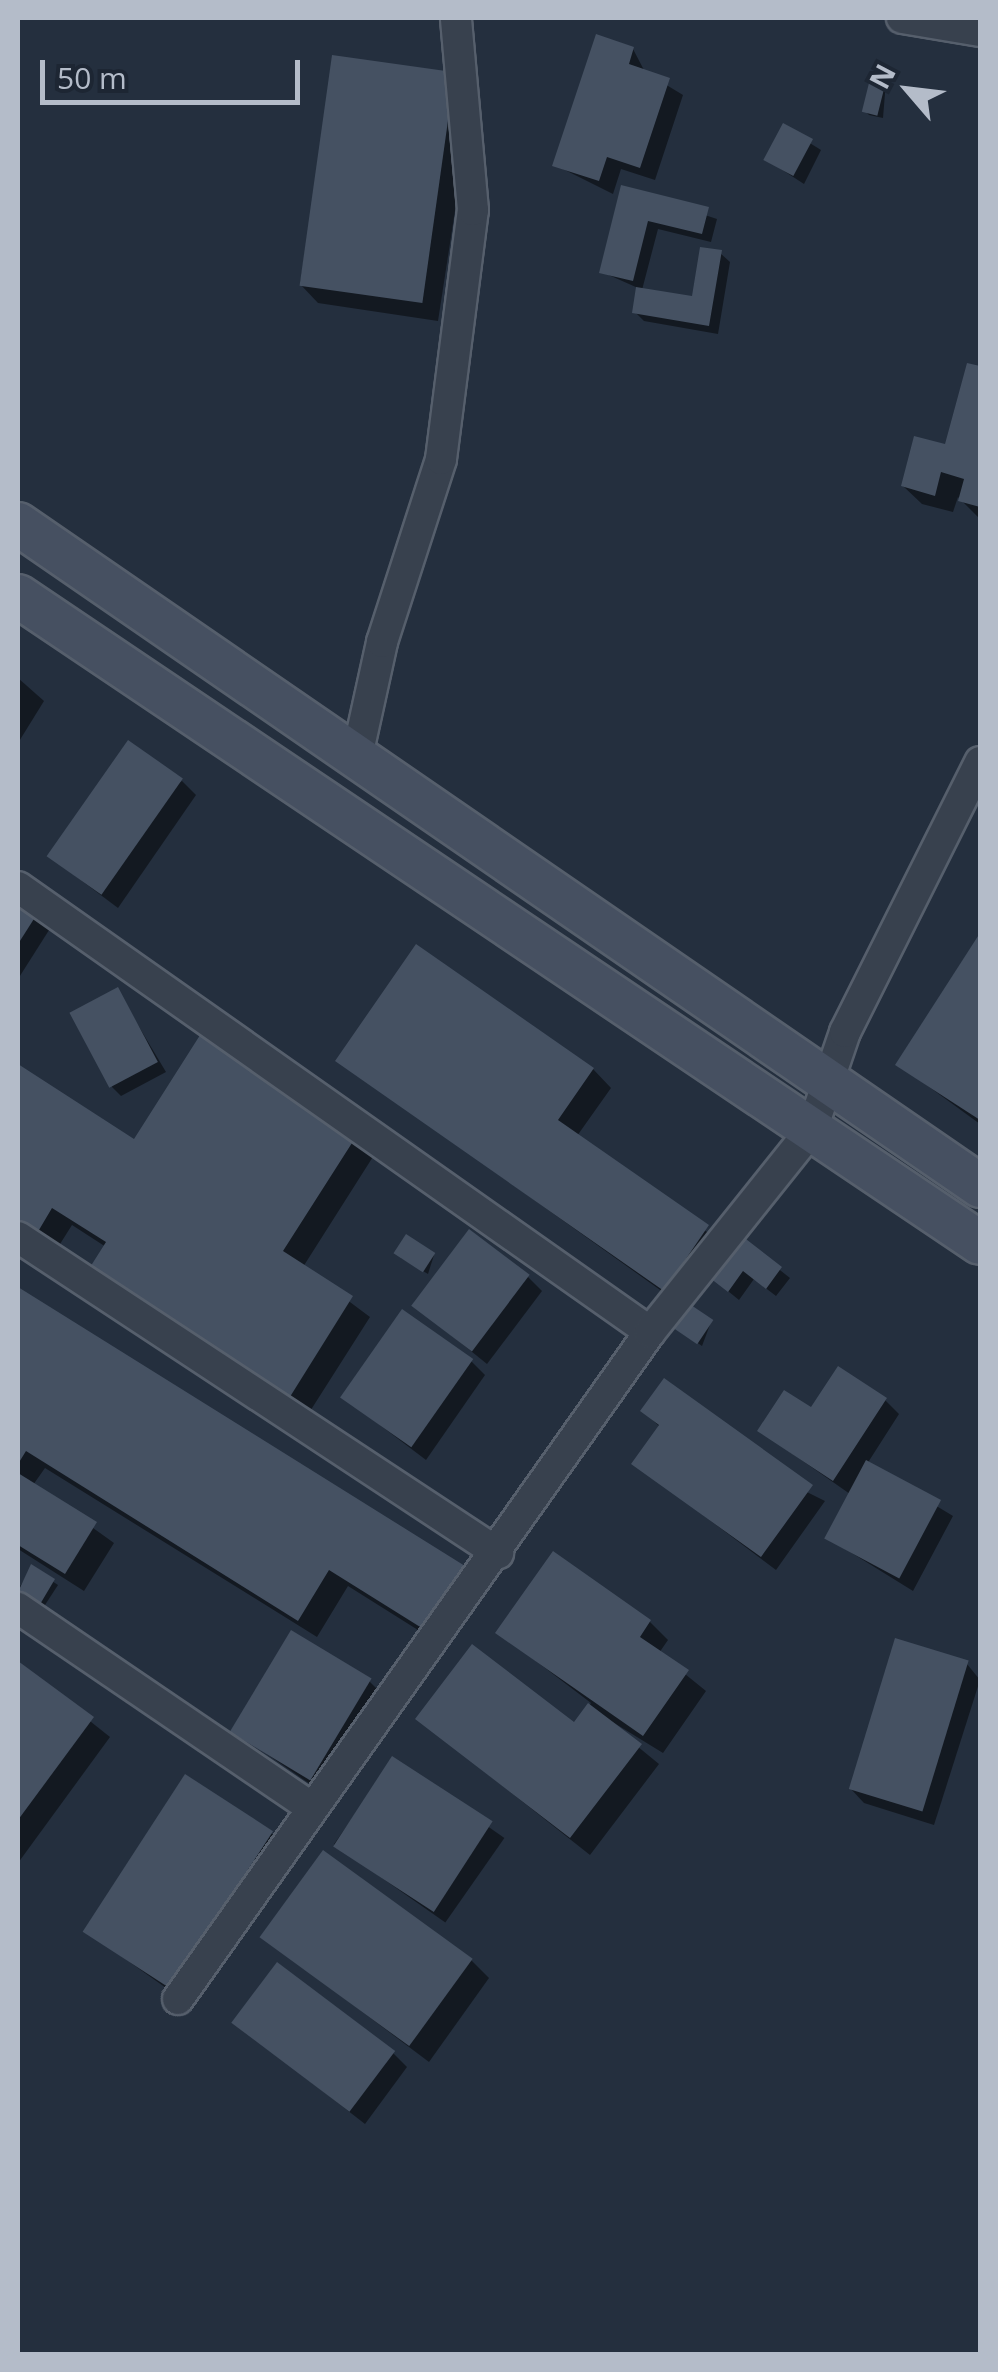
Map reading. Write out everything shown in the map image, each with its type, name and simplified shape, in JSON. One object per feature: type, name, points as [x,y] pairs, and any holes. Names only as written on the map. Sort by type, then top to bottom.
[{"type":"main road","points":[[18,524],[980,1186]]},
{"type":"main road","points":[[18,596],[980,1243]]},
{"type":"main road","points":[[334,808],[357,756]]},
{"type":"street","points":[[357,756],[382,642],[441,460],[472,210],[456,18]]},
{"type":"street","points":[[902,18],[980,31]]},
{"type":"street","points":[[178,1998],[309,1806],[498,1553],[650,1332],[812,1129],[834,1082],[845,1032],[980,762]]},
{"type":"street","points":[[18,888],[650,1332]]},
{"type":"street","points":[[18,1237],[498,1553]]},
{"type":"street","points":[[18,1608],[309,1806]]},
{"type":"building","points":[[596,34],[634,47],[629,64],[670,78],[640,168],[607,157],[599,181],[552,166]]},
{"type":"building","points":[[332,55],[455,72],[422,303],[300,286]]},
{"type":"building","points":[[871,75],[887,79],[877,116],[862,112]]},
{"type":"building","points":[[783,123],[813,139],[793,176],[763,160]]},
{"type":"building","points":[[621,185],[709,207],[702,234],[648,221],[633,281],[599,273]]},
{"type":"building","points":[[700,247],[722,250],[709,326],[632,313],[636,287],[692,296]]},
{"type":"building","points":[[967,363],[980,366],[980,507],[958,501],[964,479],[941,472],[935,496],[901,486],[914,436],[945,444]]},
{"type":"building","points":[[128,740],[183,778],[101,895],[47,856]]},
{"type":"building","points":[[18,897],[39,911],[18,944]]},
{"type":"building","points":[[980,933],[980,1120],[895,1065]]},
{"type":"building","points":[[416,944],[594,1068],[558,1120],[709,1225],[664,1291],[335,1061]]},
{"type":"building","points":[[118,987],[158,1062],[109,1088],[69,1013]]},
{"type":"building","points":[[202,1032],[359,1132],[283,1251],[353,1296],[288,1400],[87,1272],[106,1242],[52,1208],[36,1235],[18,1223],[18,1064],[134,1139]]},
{"type":"building","points":[[469,1229],[530,1275],[472,1351],[411,1306]]},
{"type":"building","points":[[406,1234],[435,1253],[423,1272],[393,1253]]},
{"type":"building","points":[[742,1236],[782,1267],[766,1289],[743,1271],[728,1292],[710,1278]]},
{"type":"building","points":[[18,1287],[465,1566],[425,1630],[329,1570],[298,1621],[26,1451],[18,1464]]},
{"type":"building","points":[[691,1305],[713,1320],[697,1344],[675,1329]]},
{"type":"building","points":[[402,1309],[473,1359],[411,1447],[340,1397]]},
{"type":"building","points":[[838,1366],[887,1398],[833,1481],[757,1431],[784,1390],[811,1407]]},
{"type":"building","points":[[664,1378],[813,1485],[761,1557],[631,1464],[659,1425],[640,1411]]},
{"type":"building","points":[[866,1460],[941,1500],[899,1578],[824,1539]]},
{"type":"building","points":[[18,1473],[97,1522],[65,1574],[18,1545]]},
{"type":"building","points":[[553,1551],[651,1620],[640,1637],[689,1670],[643,1736],[495,1633]]},
{"type":"building","points":[[31,1564],[55,1579],[39,1606],[18,1592]]},
{"type":"building","points":[[291,1630],[372,1678],[310,1780],[230,1732]]},
{"type":"building","points":[[895,1638],[969,1661],[922,1812],[849,1789]]},
{"type":"building","points":[[472,1644],[574,1722],[588,1703],[642,1744],[570,1838],[415,1719]]},
{"type":"building","points":[[18,1661],[94,1717],[18,1820]]},
{"type":"building","points":[[392,1756],[493,1821],[434,1912],[333,1847]]},
{"type":"building","points":[[185,1774],[273,1831],[171,1989],[83,1932]]},
{"type":"building","points":[[323,1850],[473,1959],[409,2046],[260,1937]]},
{"type":"building","points":[[277,1962],[395,2051],[349,2112],[231,2023]]}]
